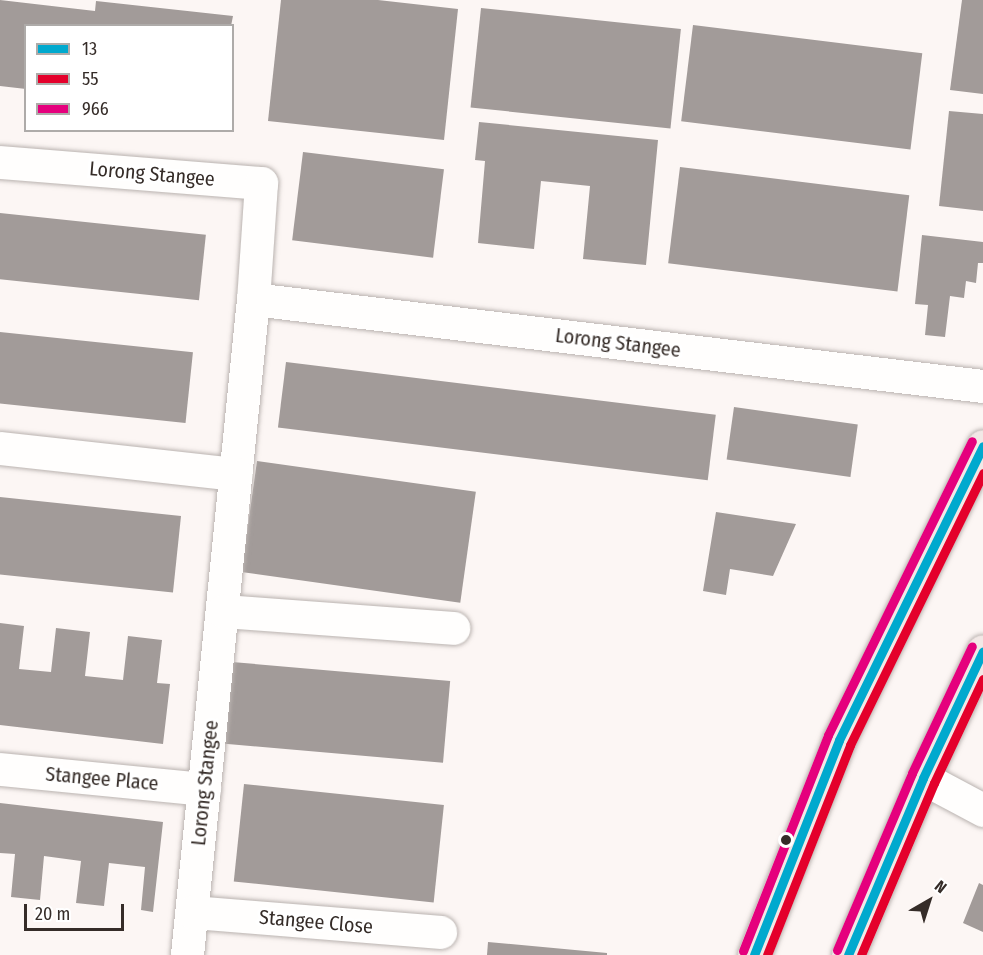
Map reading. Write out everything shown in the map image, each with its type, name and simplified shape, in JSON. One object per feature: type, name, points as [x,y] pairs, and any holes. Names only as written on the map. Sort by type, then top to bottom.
[{"type":"highway","points":[[754,955],[839,740],[983,446]]},
{"type":"highway","points":[[848,955],[923,777],[983,651]]},
{"type":"street","name":"Lorong Stangee","points":[[0,162],[261,183],[253,299],[187,955]]},
{"type":"street","name":"Lorong Stangee","points":[[253,299],[983,386]]},
{"type":"street","points":[[0,448],[236,474]]},
{"type":"street","points":[[223,611],[453,628]]},
{"type":"street","name":"Stangee Place","points":[[0,769],[204,789]]},
{"type":"street","points":[[923,777],[983,810]]},
{"type":"street","name":"Stangee Close","points":[[192,912],[440,932]]},
{"type":"building","points":[[0,0],[95,11],[96,1],[233,16],[231,24],[24,24],[24,89],[0,86]]},
{"type":"building","points":[[281,0],[378,0],[458,9],[444,140],[268,121]]},
{"type":"building","points":[[962,0],[983,0],[983,94],[950,90]]},
{"type":"building","points":[[481,8],[681,29],[670,128],[471,107]]},
{"type":"building","points":[[693,25],[922,53],[910,149],[681,121]]},
{"type":"building","points":[[949,111],[983,114],[983,211],[939,206]]},
{"type":"building","points":[[479,122],[658,140],[646,265],[583,259],[590,186],[541,181],[534,249],[478,243],[485,161],[475,160]]},
{"type":"building","points":[[303,152],[444,169],[433,258],[292,240]]},
{"type":"building","points":[[680,167],[909,195],[897,291],[668,263]]},
{"type":"building","points":[[0,213],[206,235],[199,300],[0,279]]},
{"type":"building","points":[[922,235],[983,242],[983,263],[978,263],[976,283],[966,281],[964,298],[950,296],[945,337],[925,335],[928,305],[915,304]]},
{"type":"building","points":[[0,332],[193,352],[186,423],[0,403]]},
{"type":"building","points":[[286,362],[716,415],[708,480],[278,428]]},
{"type":"building","points":[[734,407],[858,424],[850,477],[727,459]]},
{"type":"building","points":[[257,461],[476,492],[460,603],[241,572]]},
{"type":"building","points":[[0,497],[181,516],[173,593],[0,574]]},
{"type":"building","points":[[716,512],[796,524],[773,576],[730,569],[726,595],[703,591]]},
{"type":"building","points":[[0,623],[24,626],[19,669],[51,672],[56,628],[90,632],[85,676],[123,680],[128,636],[162,640],[157,683],[170,684],[163,744],[0,725]]},
{"type":"building","points":[[232,662],[450,681],[443,763],[225,744]]},
{"type":"building","points":[[244,784],[444,805],[434,902],[234,881]]},
{"type":"building","points":[[0,803],[163,822],[153,912],[141,910],[145,867],[109,863],[104,906],[76,903],[81,861],[44,856],[40,900],[11,897],[15,854],[0,853]]},
{"type":"building","points":[[979,883],[983,885],[983,932],[963,923]]},
{"type":"building","points":[[488,942],[607,953],[607,955],[487,955]]},
{"type":"transit line","name":"966","points":[[743,951],[828,735],[972,441]]},
{"type":"transit line","name":"13","points":[[754,955],[839,740],[983,446]]},
{"type":"transit line","name":"55","points":[[767,955],[850,745],[983,473]]},
{"type":"transit line","name":"966","points":[[837,950],[912,773],[972,646]]},
{"type":"transit line","name":"13","points":[[848,955],[923,778],[983,651]]},
{"type":"transit line","name":"55","points":[[861,955],[934,783],[983,679]]}]
